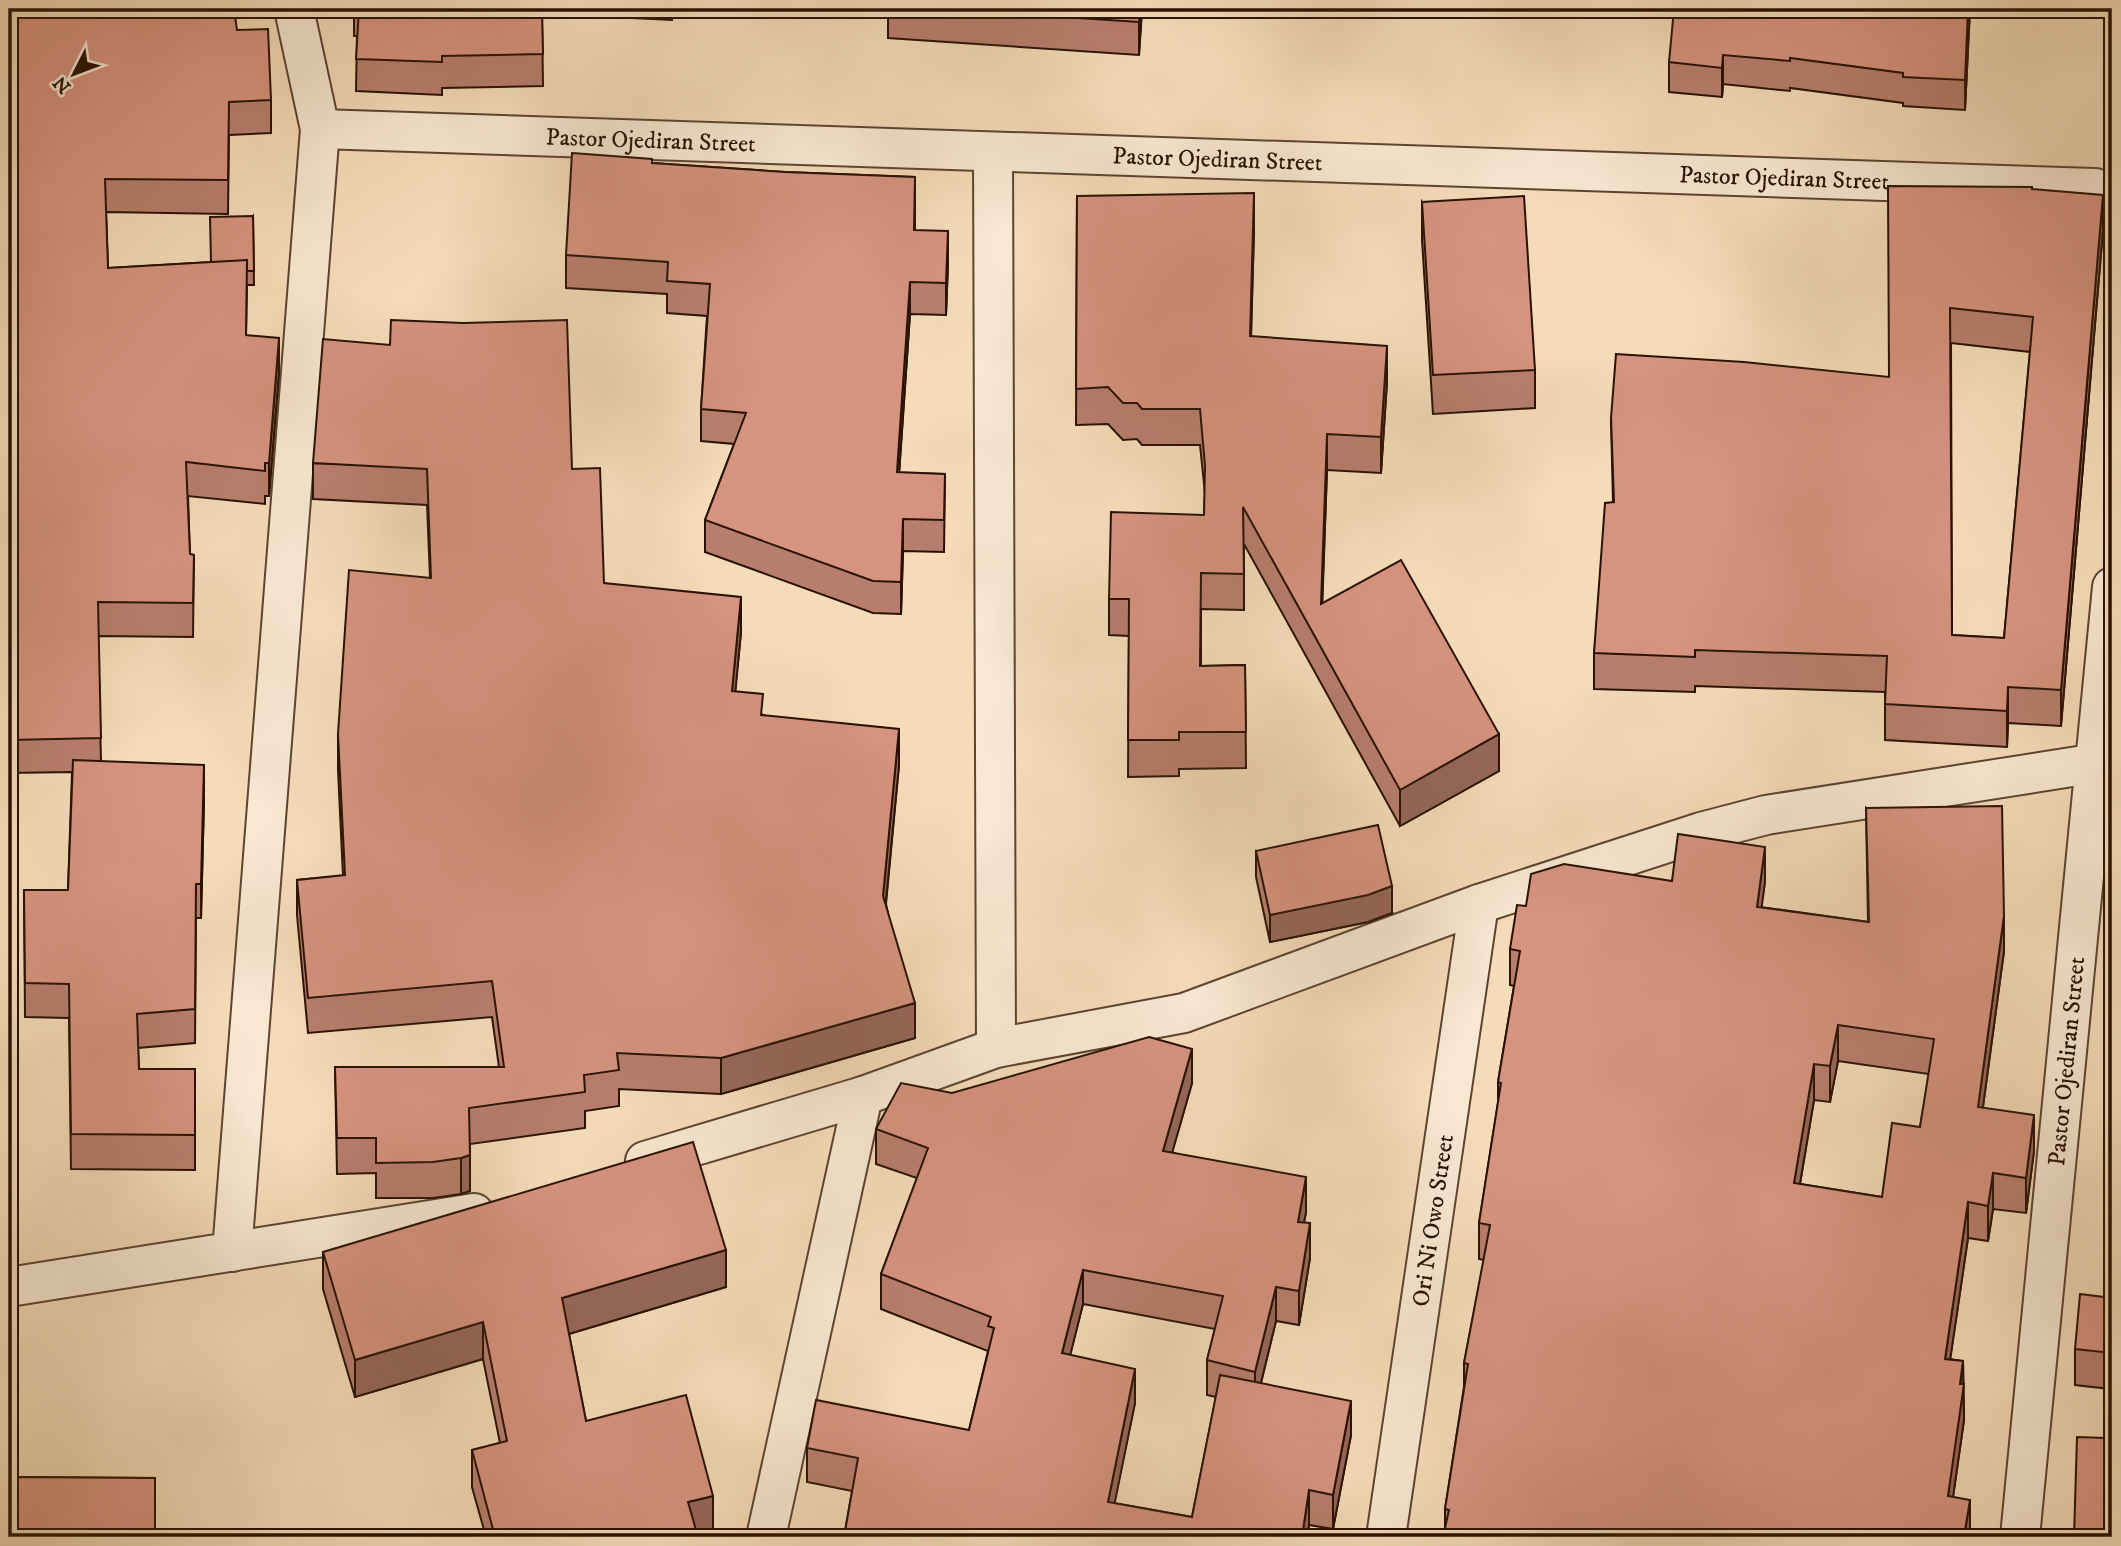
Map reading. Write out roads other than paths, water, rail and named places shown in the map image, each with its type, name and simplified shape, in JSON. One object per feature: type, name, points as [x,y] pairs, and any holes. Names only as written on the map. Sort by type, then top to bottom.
[{"type":"street","points":[[232,1252],[320,129],[294,9]]},
{"type":"street","name":"Pastor Ojediran Street","points":[[320,129],[2095,188],[2112,194]]},
{"type":"street","points":[[993,153],[996,1048]]},
{"type":"street","name":"Pastor Ojediran Street","points":[[2021,1537],[2112,587]]},
{"type":"street","points":[[612,1171],[863,1096],[996,1048],[1184,1013],[1479,904],[1701,832],[1766,815],[2097,764]]},
{"type":"street","name":"Ori Ni Owo Street","points":[[1385,1537],[1479,904]]},
{"type":"street","points":[[766,1537],[863,1096]]},
{"type":"street","points":[[9,1287],[466,1215],[506,1203]]}]
